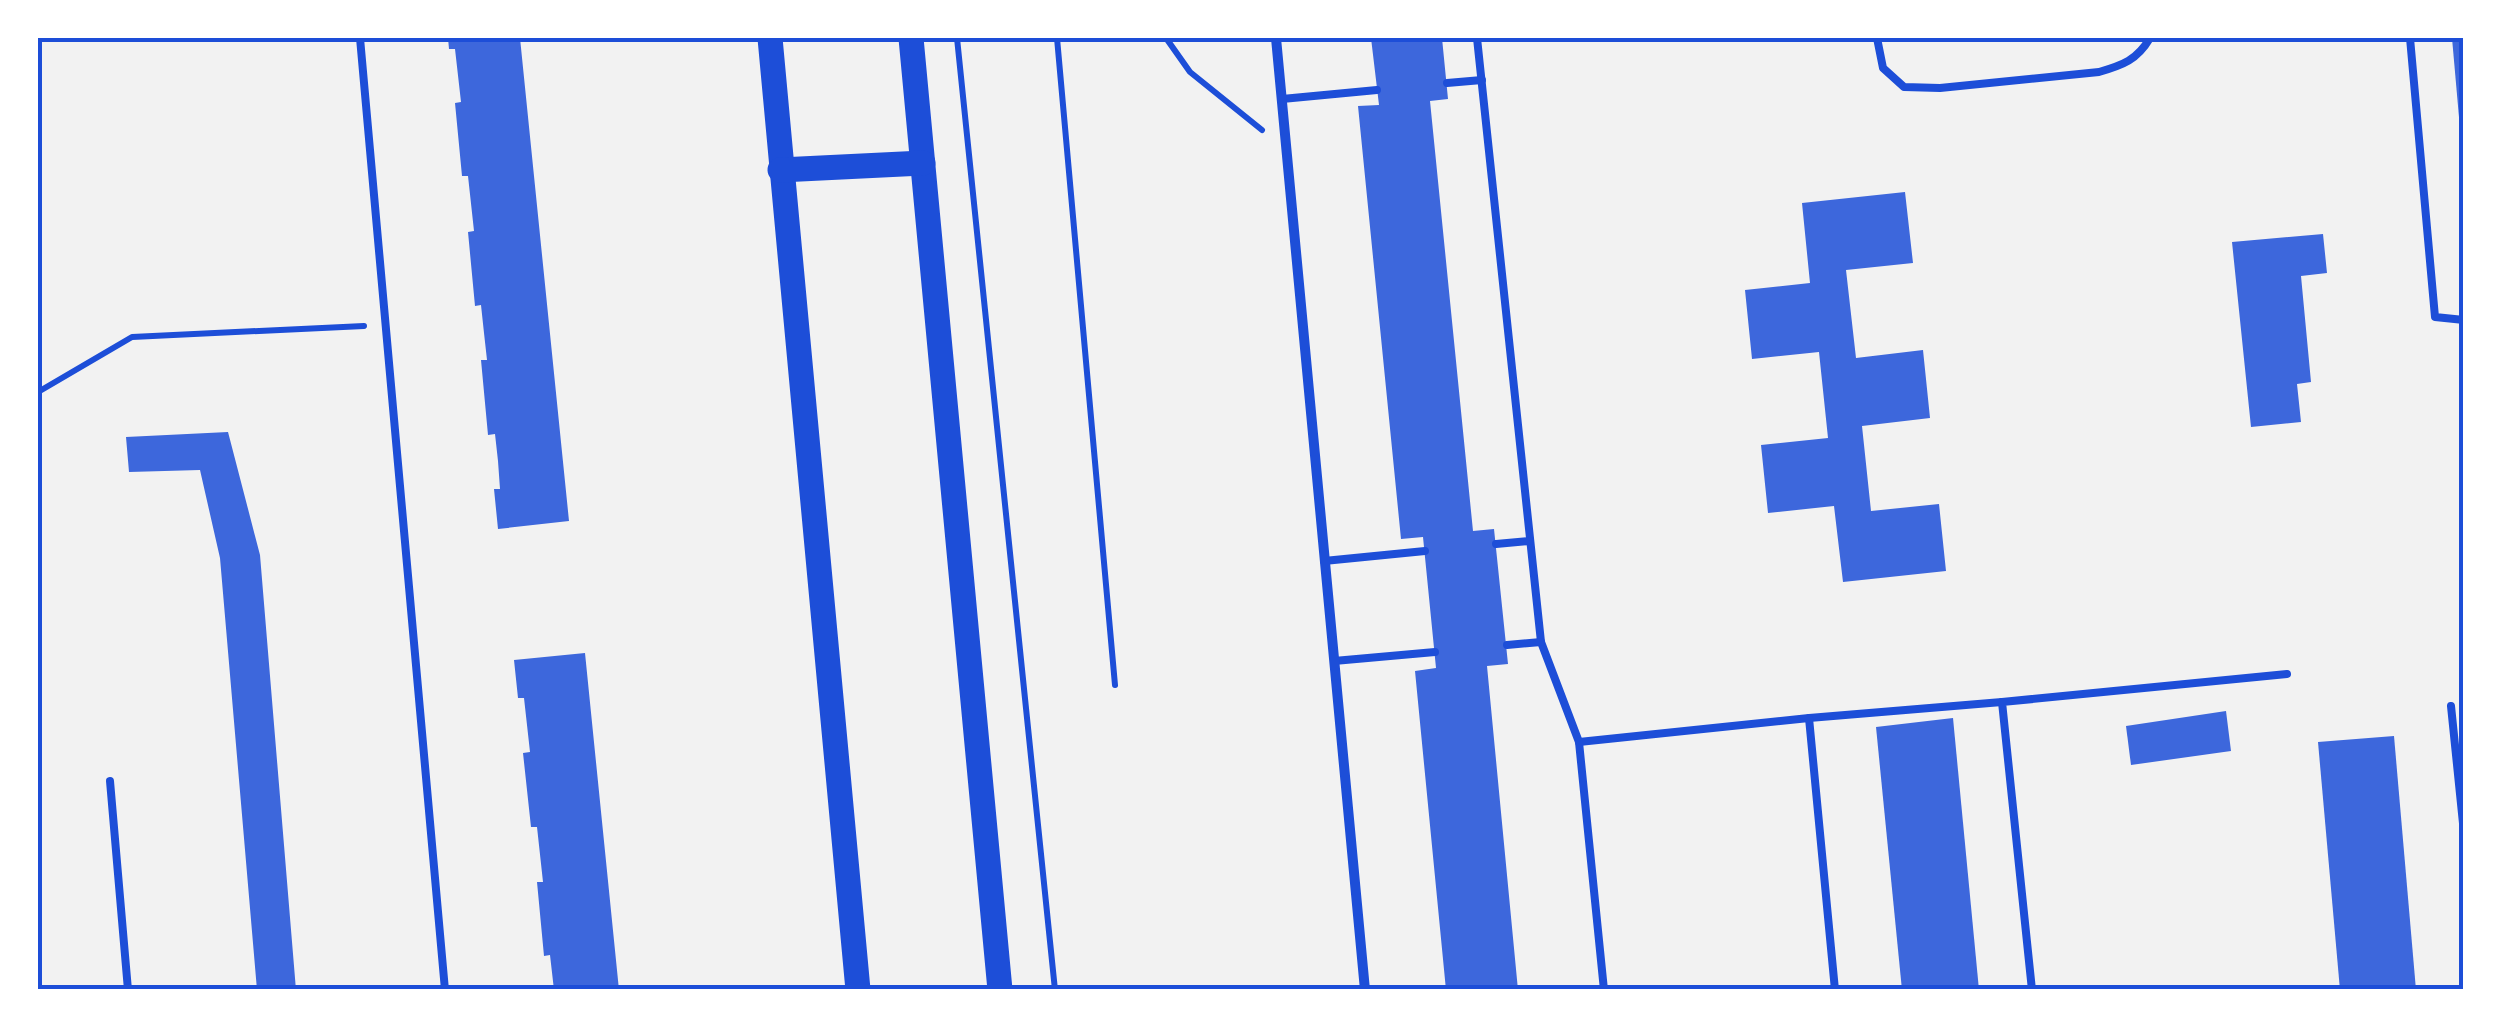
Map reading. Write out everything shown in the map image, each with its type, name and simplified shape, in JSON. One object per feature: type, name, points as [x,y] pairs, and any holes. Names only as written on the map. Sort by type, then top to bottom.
[{"type":"main road","points":[[770,38],[858,990]]},
{"type":"main road","points":[[911,38],[1000,990]]},
{"type":"main road","points":[[780,170],[922,163]]},
{"type":"street","points":[[1276,38],[1365,990]]},
{"type":"lane","points":[[360,38],[444,990]]},
{"type":"lane","points":[[1477,38],[1541,642],[1579,742],[1604,990]]},
{"type":"lane","points":[[1877,38],[1883,68],[1904,87],[1940,88],[2099,72],[2123,66],[2140,54],[2150,38]]},
{"type":"lane","points":[[2410,38],[2434,317],[2464,320]]},
{"type":"lane","points":[[1446,83],[1482,80]]},
{"type":"lane","points":[[1282,98],[1377,90]]},
{"type":"lane","points":[[1496,544],[1530,541]]},
{"type":"lane","points":[[1324,560],[1425,551]]},
{"type":"lane","points":[[1506,646],[1541,642]]},
{"type":"lane","points":[[1334,661],[1434,652]]},
{"type":"lane","points":[[1579,742],[2287,674]]},
{"type":"lane","points":[[2002,702],[2032,990]]},
{"type":"lane","points":[[2451,706],[2464,833]]},
{"type":"lane","points":[[1809,718],[1835,990]]},
{"type":"lane","points":[[110,781],[128,990]]},
{"type":"path","points":[[957,38],[1054,990]]},
{"type":"path","points":[[1057,38],[1115,684]]},
{"type":"path","points":[[1166,38],[1190,72],[1286,150]]},
{"type":"path","points":[[38,392],[132,337],[386,324]]},
{"type":"building","points":[[448,38],[520,38],[569,521],[498,529],[494,489],[500,489],[498,461],[495,434],[488,435],[481,360],[487,360],[481,305],[475,306],[468,232],[474,231],[468,176],[462,176],[455,103],[461,102],[455,49],[449,49]]},
{"type":"building","points":[[1371,38],[1442,38],[1448,99],[1430,101],[1473,531],[1494,529],[1508,664],[1487,666],[1518,990],[1446,990],[1415,671],[1436,668],[1423,537],[1401,539],[1358,106],[1379,105]]},
{"type":"building","points":[[2452,38],[2464,38],[2464,140],[2461,140]]},
{"type":"building","points":[[1905,192],[1913,263],[1846,270],[1856,358],[1923,350],[1930,418],[1862,426],[1871,511],[1939,504],[1946,571],[1843,582],[1834,506],[1768,513],[1761,445],[1828,438],[1819,352],[1752,359],[1745,290],[1810,283],[1802,203]]},
{"type":"building","points":[[2323,234],[2327,273],[2301,276],[2311,382],[2297,384],[2301,422],[2251,427],[2232,242]]},
{"type":"building","points":[[228,432],[260,555],[296,990],[257,990],[220,558],[200,470],[129,472],[126,437]]},
{"type":"building","points":[[585,653],[619,990],[554,990],[550,955],[544,956],[537,882],[543,882],[537,827],[531,827],[523,753],[530,752],[524,698],[518,698],[514,660]]},
{"type":"building","points":[[2226,711],[2231,751],[2131,765],[2126,726]]},
{"type":"building","points":[[1953,718],[1979,990],[1902,990],[1876,727]]},
{"type":"building","points":[[2394,736],[2416,990],[2340,990],[2318,742]]}]
